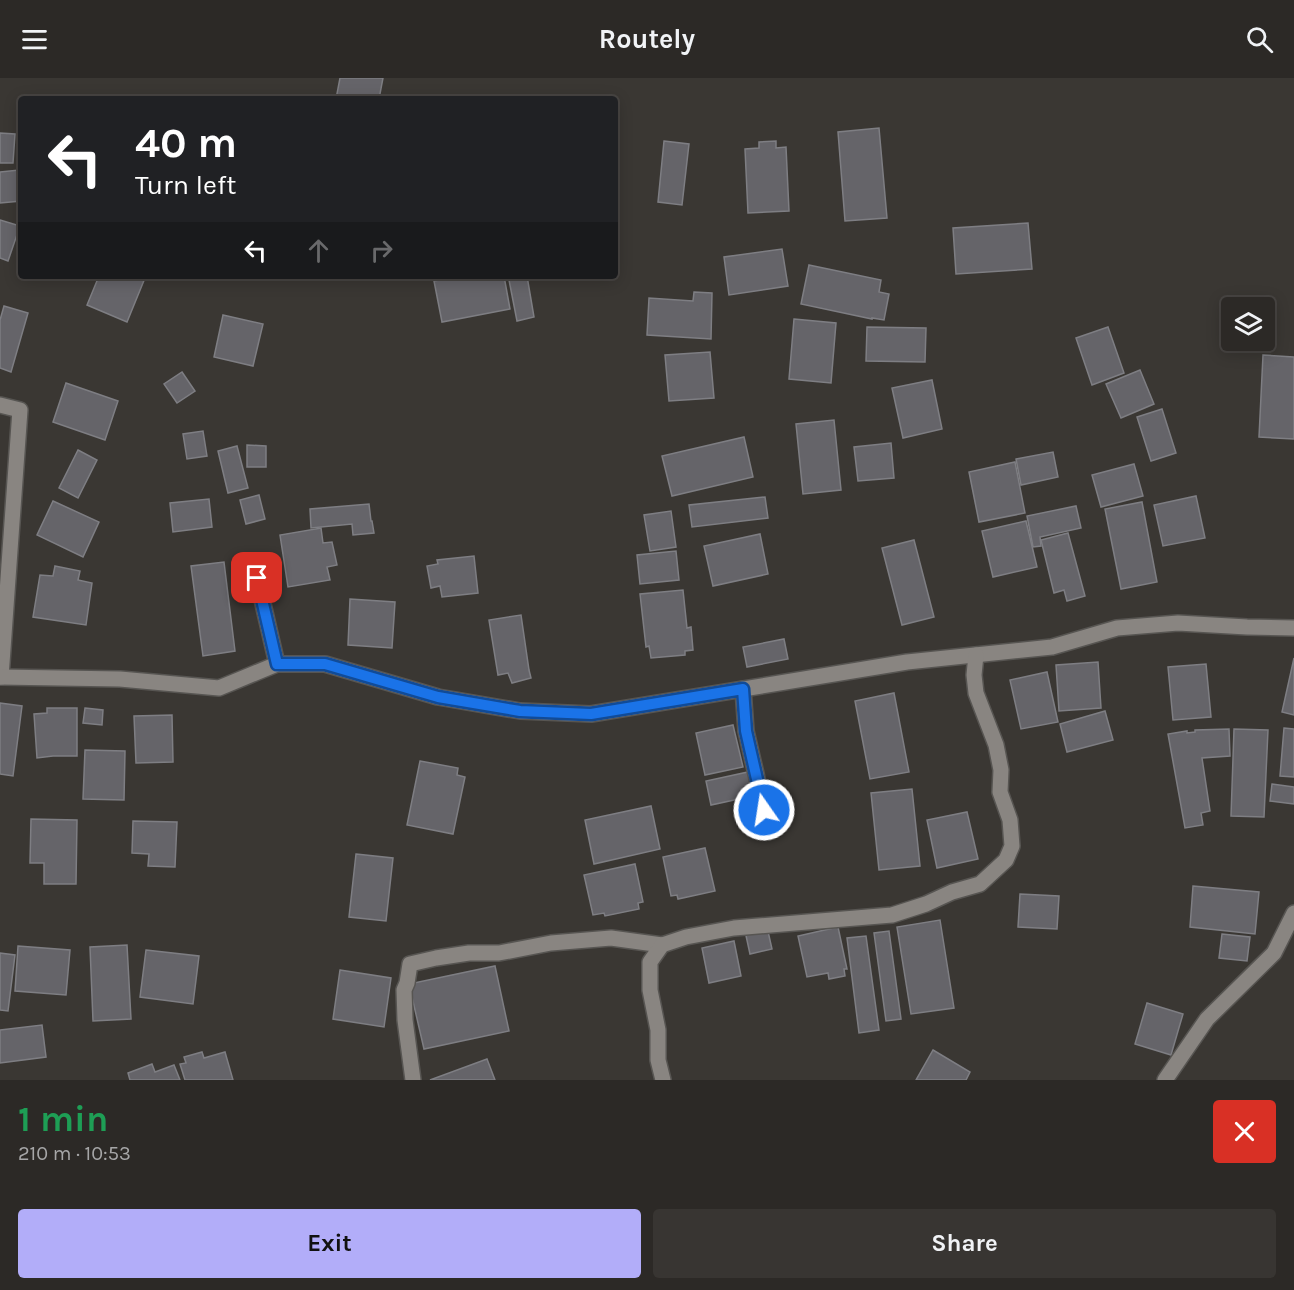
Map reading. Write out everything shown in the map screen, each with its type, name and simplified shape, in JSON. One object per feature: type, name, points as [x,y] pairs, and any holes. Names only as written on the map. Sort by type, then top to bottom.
[{"type":"street","points":[[0,405],[20,410],[1,677],[120,679],[219,688],[277,664],[325,664],[438,697],[520,711],[591,714],[907,662],[1052,647],[1117,628],[1178,622],[1294,628]]},
{"type":"street","points":[[257,578],[277,664]]},
{"type":"street","points":[[414,1080],[404,990],[410,963],[458,954],[499,953],[551,943],[611,938],[662,945],[686,937],[734,928],[892,915],[980,884],[1006,860],[1012,846],[1010,820],[1000,792],[1001,770],[996,745],[976,693],[974,675],[976,655]]},
{"type":"street","points":[[743,689],[746,731],[769,830]]},
{"type":"street","points":[[1166,1080],[1207,1019],[1274,952],[1294,913]]},
{"type":"street","points":[[662,945],[650,962],[650,990],[658,1030],[658,1060],[663,1080]]},
{"type":"building","points":[[340,78],[383,78],[380,96],[337,96]]},
{"type":"building","points":[[879,128],[887,218],[845,221],[838,132]]},
{"type":"building","points":[[0,133],[15,134],[13,163],[0,163]]},
{"type":"building","points":[[664,141],[689,144],[682,205],[658,202]]},
{"type":"building","points":[[776,141],[776,148],[786,147],[789,211],[748,213],[745,149],[759,148],[759,142]]},
{"type":"building","points":[[18,170],[18,201],[0,203],[0,172]]},
{"type":"building","points":[[0,220],[18,225],[18,232],[8,261],[0,258]]},
{"type":"building","points":[[1028,223],[1032,269],[956,274],[953,228]]},
{"type":"building","points":[[782,249],[788,286],[729,295],[724,257]]},
{"type":"building","points":[[809,265],[881,280],[879,292],[889,294],[884,320],[801,304]]},
{"type":"building","points":[[98,279],[145,279],[127,322],[87,305]]},
{"type":"building","points":[[505,279],[510,309],[442,322],[434,281]]},
{"type":"building","points":[[528,279],[534,317],[517,321],[509,280]]},
{"type":"building","points":[[694,292],[712,293],[711,339],[647,335],[649,298],[693,301]]},
{"type":"building","points":[[4,306],[28,313],[11,372],[0,368],[0,320]]},
{"type":"building","points":[[223,315],[263,324],[253,366],[214,357]]},
{"type":"building","points":[[794,319],[836,323],[831,383],[789,379]]},
{"type":"building","points":[[867,327],[926,328],[925,362],[866,361]]},
{"type":"building","points":[[1108,327],[1124,373],[1092,385],[1076,338]]},
{"type":"building","points":[[710,352],[714,398],[669,401],[665,355]]},
{"type":"building","points":[[1263,355],[1294,357],[1294,439],[1259,437]]},
{"type":"building","points":[[1140,370],[1154,404],[1121,418],[1106,384]]},
{"type":"building","points":[[182,372],[195,391],[177,403],[164,384]]},
{"type":"building","points":[[932,380],[942,429],[903,438],[892,388]]},
{"type":"building","points":[[66,383],[118,401],[105,440],[53,422]]},
{"type":"building","points":[[1162,409],[1176,453],[1151,461],[1137,417]]},
{"type":"building","points":[[834,420],[841,490],[803,494],[796,424]]},
{"type":"building","points":[[203,431],[207,456],[187,459],[183,434]]},
{"type":"building","points":[[744,437],[753,477],[672,496],[662,456]]},
{"type":"building","points":[[891,443],[894,478],[858,481],[854,447]]},
{"type":"building","points":[[247,445],[266,446],[266,467],[247,467]]},
{"type":"building","points":[[237,446],[248,488],[228,493],[218,451]]},
{"type":"building","points":[[78,450],[97,460],[78,498],[59,488]]},
{"type":"building","points":[[1053,452],[1058,477],[1021,485],[1016,459]]},
{"type":"building","points":[[1015,462],[1025,513],[979,522],[969,472]]},
{"type":"building","points":[[1134,464],[1143,496],[1101,507],[1092,475]]},
{"type":"building","points":[[259,495],[265,519],[246,524],[240,500]]},
{"type":"building","points":[[1196,496],[1205,538],[1163,546],[1154,505]]},
{"type":"building","points":[[765,497],[768,518],[692,527],[689,505]]},
{"type":"building","points":[[209,499],[212,527],[173,532],[170,503]]},
{"type":"building","points":[[53,501],[99,522],[83,557],[37,535]]},
{"type":"building","points":[[1142,502],[1157,582],[1121,589],[1105,509]]},
{"type":"building","points":[[369,504],[374,533],[353,535],[352,524],[311,528],[310,509]]},
{"type":"building","points":[[1076,506],[1081,528],[1040,537],[1041,546],[1033,547],[1027,516]]},
{"type":"building","points":[[671,511],[676,547],[650,551],[644,515]]},
{"type":"building","points":[[1026,521],[1037,567],[993,577],[982,531]]},
{"type":"building","points":[[321,528],[323,543],[332,542],[337,565],[327,567],[330,580],[288,587],[280,535]]},
{"type":"building","points":[[1068,533],[1085,596],[1067,601],[1064,590],[1054,593],[1041,540]]},
{"type":"building","points":[[760,534],[768,574],[713,586],[704,546]]},
{"type":"building","points":[[914,540],[934,617],[902,625],[882,548]]},
{"type":"building","points":[[676,551],[679,580],[640,584],[637,555]]},
{"type":"building","points":[[474,556],[478,593],[442,597],[440,586],[431,588],[427,566],[438,564],[437,560]]},
{"type":"building","points":[[224,562],[235,651],[203,656],[191,566]]},
{"type":"building","points":[[55,566],[80,571],[78,580],[92,583],[86,625],[33,617],[40,575],[53,576]]},
{"type":"building","points":[[683,590],[687,628],[691,627],[693,650],[685,651],[685,655],[651,658],[649,646],[646,647],[640,594]]},
{"type":"building","points":[[350,599],[395,602],[392,648],[348,645]]},
{"type":"building","points":[[521,615],[531,678],[512,683],[508,673],[498,675],[489,620]]},
{"type":"building","points":[[784,639],[788,659],[747,667],[743,647]]},
{"type":"building","points":[[1294,658],[1294,715],[1282,712]]},
{"type":"building","points":[[1098,662],[1101,708],[1059,711],[1056,665]]},
{"type":"building","points":[[1206,664],[1211,717],[1173,720],[1168,667]]},
{"type":"building","points":[[1047,672],[1058,722],[1021,729],[1010,680]]},
{"type":"building","points":[[894,693],[909,772],[870,779],[855,701]]},
{"type":"building","points":[[0,703],[22,706],[13,776],[0,774]]},
{"type":"building","points":[[47,708],[77,708],[77,756],[37,758],[34,714],[47,713]]},
{"type":"building","points":[[85,708],[103,710],[102,725],[83,723]]},
{"type":"building","points":[[1105,711],[1113,740],[1067,752],[1060,724]]},
{"type":"building","points":[[172,715],[173,762],[136,763],[134,716]]},
{"type":"building","points":[[733,725],[743,767],[705,775],[696,733]]},
{"type":"building","points":[[1284,728],[1294,729],[1294,777],[1280,776]]},
{"type":"building","points":[[1229,729],[1230,756],[1202,758],[1210,811],[1201,813],[1203,825],[1185,828],[1168,734]]},
{"type":"building","points":[[1234,729],[1268,730],[1264,817],[1231,816]]},
{"type":"building","points":[[85,750],[125,751],[124,800],[83,799]]},
{"type":"building","points":[[420,761],[458,768],[457,775],[465,777],[453,834],[407,825]]},
{"type":"building","points":[[748,772],[753,796],[711,805],[706,781]]},
{"type":"building","points":[[1272,784],[1294,787],[1294,804],[1270,801]]},
{"type":"building","points":[[912,789],[920,866],[879,870],[871,793]]},
{"type":"building","points":[[651,806],[660,849],[594,864],[585,820]]},
{"type":"building","points":[[967,812],[978,859],[937,868],[927,820]]},
{"type":"building","points":[[31,819],[77,820],[76,884],[44,884],[44,863],[30,863]]},
{"type":"building","points":[[133,821],[177,822],[175,867],[148,866],[149,854],[132,853]]},
{"type":"building","points":[[705,848],[715,891],[678,899],[677,895],[671,896],[663,857]]},
{"type":"building","points":[[356,854],[393,858],[386,921],[349,917]]},
{"type":"building","points":[[635,864],[643,902],[638,903],[639,909],[605,916],[604,913],[593,915],[584,875]]},
{"type":"building","points":[[1193,886],[1259,892],[1255,934],[1190,927]]},
{"type":"building","points":[[1020,894],[1059,896],[1057,929],[1018,927]]},
{"type":"building","points":[[940,920],[954,1008],[911,1014],[897,927]]},
{"type":"building","points":[[767,927],[772,949],[750,954],[745,931]]},
{"type":"building","points":[[838,927],[847,969],[844,969],[845,976],[829,979],[828,973],[807,977],[798,936]]},
{"type":"building","points":[[889,931],[901,1019],[886,1021],[874,933]]},
{"type":"building","points":[[1222,934],[1250,937],[1247,961],[1219,958]]},
{"type":"building","points":[[866,936],[879,1030],[859,1033],[847,938]]},
{"type":"building","points":[[734,941],[741,976],[709,983],[702,948]]},
{"type":"building","points":[[127,945],[131,1019],[93,1021],[90,947]]},
{"type":"building","points":[[18,946],[70,950],[66,995],[15,991]]},
{"type":"building","points":[[146,950],[199,956],[193,1004],[140,997]]},
{"type":"building","points":[[0,953],[15,955],[8,1011],[0,1010]]},
{"type":"building","points":[[495,966],[509,1031],[424,1049],[409,984]]},
{"type":"building","points":[[340,970],[391,978],[384,1027],[333,1019]]},
{"type":"building","points":[[1147,1003],[1183,1014],[1171,1055],[1135,1044]]},
{"type":"building","points":[[42,1025],[46,1057],[0,1063],[0,1030]]},
{"type":"building","points":[[933,1050],[970,1072],[966,1080],[916,1080]]},
{"type":"building","points":[[202,1052],[204,1058],[225,1052],[233,1080],[185,1080],[180,1064],[186,1063],[184,1057]]},
{"type":"building","points":[[487,1059],[495,1080],[430,1080]]},
{"type":"building","points":[[152,1064],[155,1072],[174,1065],[180,1080],[130,1080],[128,1073]]},
{"type":"route","points":[[257,578],[277,664],[325,664],[438,697],[520,711],[591,714],[743,689],[746,731],[764,810]]}]
